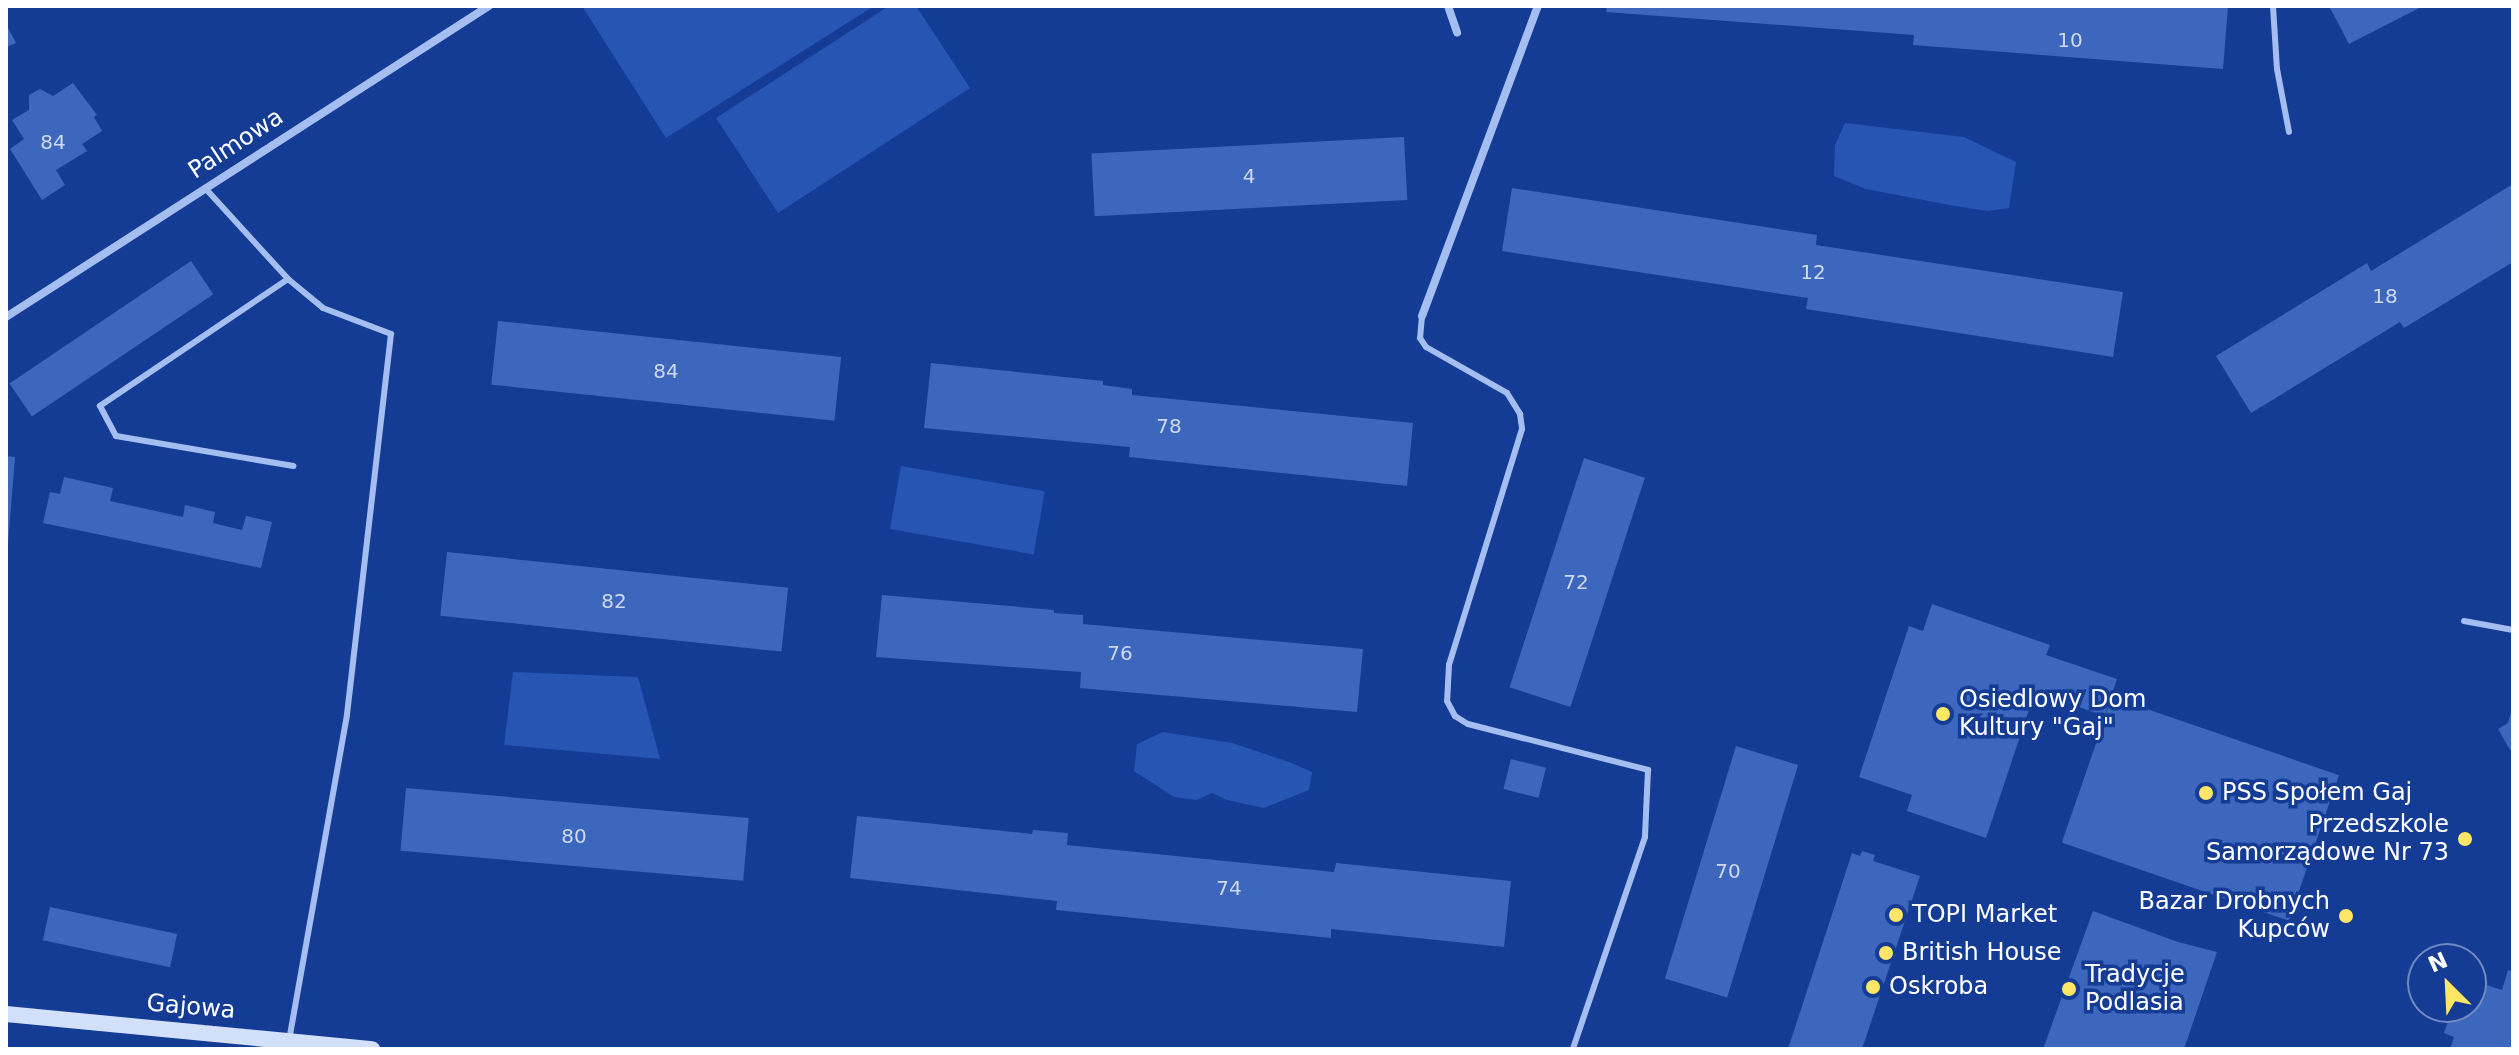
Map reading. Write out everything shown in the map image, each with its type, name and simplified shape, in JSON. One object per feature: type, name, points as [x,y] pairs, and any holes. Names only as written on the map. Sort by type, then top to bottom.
[{"type":"street","name":"Palmowa","points":[[6,317],[489,6]]},
{"type":"street","points":[[1448,6],[1457,32]]},
{"type":"street","points":[[1422,316],[1538,6]]},
{"type":"street","name":"Gajowa","points":[[6,1014],[252,1043],[288,1042],[372,1049]]},
{"type":"lane","points":[[2273,6],[2277,69],[2289,132]]},
{"type":"lane","points":[[205,188],[288,279],[323,308],[391,334],[347,715],[288,1042]]},
{"type":"lane","points":[[288,279],[100,406],[116,436],[293,466]]},
{"type":"lane","points":[[1422,316],[1420,338],[1426,347],[1507,393],[1520,414],[1522,429],[1449,665],[1447,701],[1455,716],[1468,724],[1648,770],[1645,837],[1573,1049]]},
{"type":"lane","points":[[2464,621],[2513,630]]},
{"type":"shaded area","points":[[582,6],[874,6],[666,138]]},
{"type":"shaded area","points":[[889,6],[916,6],[970,88],[778,213],[716,118]]},
{"type":"shaded area","points":[[1845,123],[1964,137],[2016,162],[2009,208],[1988,211],[1955,206],[1866,189],[1834,176],[1835,145]]},
{"type":"shaded area","points":[[901,466],[1045,491],[1034,554],[890,529]]},
{"type":"shaded area","points":[[513,672],[638,677],[660,759],[504,745]]},
{"type":"shaded area","points":[[1163,732],[1232,743],[1289,762],[1312,772],[1309,790],[1264,808],[1227,800],[1212,793],[1197,800],[1174,797],[1134,771],[1137,744]]},
{"type":"building","points":[[1607,6],[2228,6],[2223,69],[1913,45],[1914,35],[1606,12]]},
{"type":"building","points":[[2329,6],[2423,6],[2349,44]]},
{"type":"building","points":[[6,24],[16,43],[6,47]]},
{"type":"building","points":[[73,83],[97,115],[94,117],[102,131],[82,144],[87,151],[56,170],[65,185],[42,200],[10,149],[24,139],[12,120],[29,110],[29,95],[40,89],[53,96]]},
{"type":"building","points":[[1404,137],[1407,200],[1095,216],[1091,153]]},
{"type":"building","points":[[2513,184],[2513,262],[2404,328],[2400,322],[2251,413],[2216,356],[2367,263],[2371,271]]},
{"type":"building","points":[[1512,188],[1817,235],[1816,245],[2123,292],[2113,357],[1806,309],[1808,298],[1502,251]]},
{"type":"building","points":[[191,261],[213,294],[32,417],[9,383]]},
{"type":"building","points":[[498,321],[841,357],[834,421],[491,385]]},
{"type":"building","points":[[931,363],[1103,381],[1103,385],[1132,389],[1132,395],[1413,423],[1407,486],[1129,457],[1130,447],[924,428]]},
{"type":"building","points":[[6,456],[15,457],[8,544],[6,544]]},
{"type":"building","points":[[1584,458],[1645,478],[1570,707],[1510,687]]},
{"type":"building","points":[[64,477],[113,488],[110,501],[183,517],[185,505],[215,512],[213,523],[242,530],[246,516],[272,522],[261,568],[43,523],[50,492],[60,494]]},
{"type":"building","points":[[447,552],[788,588],[781,652],[440,616]]},
{"type":"building","points":[[882,595],[1054,610],[1054,613],[1083,615],[1083,624],[1363,649],[1357,712],[1080,688],[1081,672],[876,657]]},
{"type":"building","points":[[1932,604],[2050,645],[2046,655],[2117,679],[2105,716],[2035,692],[1986,838],[1907,811],[1912,795],[1859,777],[1909,626],[1923,631]]},
{"type":"building","name":"PSS Społem Gaj","points":[[2112,697],[2339,775],[2289,921],[2062,843]]},
{"type":"building","points":[[2512,708],[2513,748],[2510,750],[2498,729],[2508,723]]},
{"type":"building","points":[[1736,746],[1798,765],[1727,997],[1665,978]]},
{"type":"building","points":[[1511,759],[1546,768],[1538,798],[1504,789]]},
{"type":"building","points":[[406,788],[749,818],[743,881],[401,851]]},
{"type":"building","points":[[857,816],[1032,834],[1033,830],[1068,833],[1067,845],[1334,872],[1336,863],[1511,881],[1504,947],[1331,929],[1331,938],[1056,910],[1057,901],[850,878]]},
{"type":"building","points":[[1862,851],[1875,855],[1873,861],[1920,876],[1862,1049],[1788,1049],[1852,853],[1860,856]]},
{"type":"building","points":[[50,907],[177,934],[170,967],[43,940]]},
{"type":"building","points":[[2093,911],[2178,942],[2217,952],[2184,1049],[2043,1049]]},
{"type":"building","points":[[2508,970],[2513,972],[2513,1049],[2450,1049],[2454,1037],[2444,1033],[2447,1023],[2487,1023],[2487,985],[2502,990]]},
{"type":"place","name":"Osiedlowy Dom Kultury \"Gaj\"","points":[[1943,714]]},
{"type":"place","name":"PSS Społem Gaj","points":[[2206,793]]},
{"type":"place","name":"Przedszkole Samorządowe Nr 73","points":[[2465,839]]},
{"type":"place","name":"TOPI Market","points":[[1896,915]]},
{"type":"place","name":"Bazar Drobnych Kupców","points":[[2346,916]]},
{"type":"place","name":"British House","points":[[1886,953]]},
{"type":"place","name":"Oskroba","points":[[1873,987]]},
{"type":"place","name":"Tradycje Podlasia","points":[[2069,989]]}]
